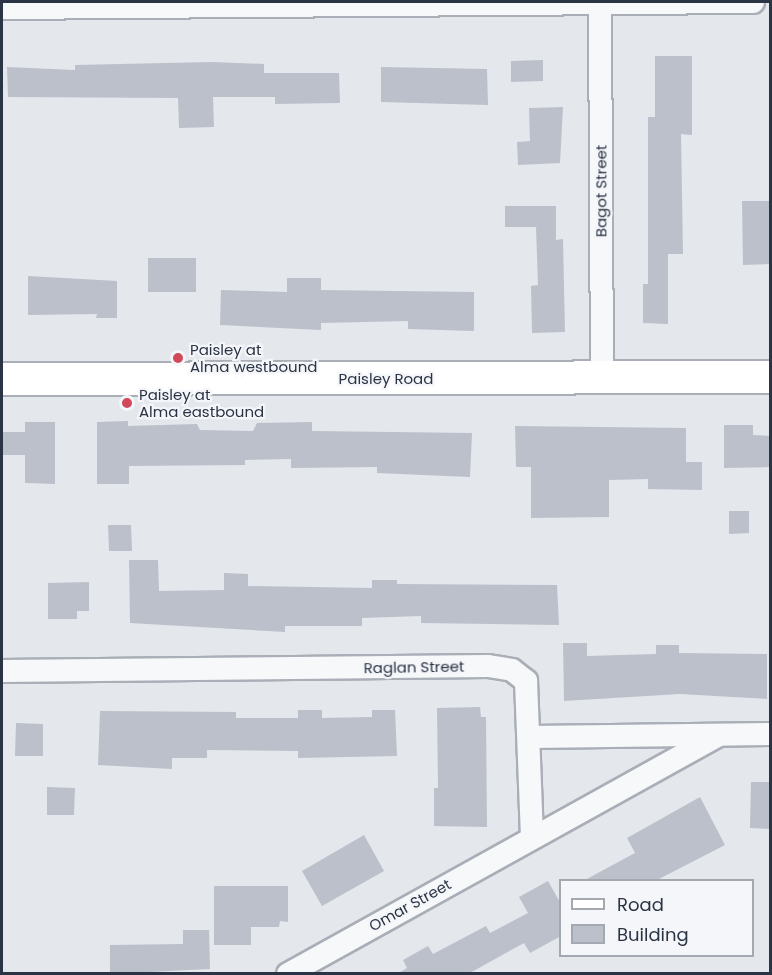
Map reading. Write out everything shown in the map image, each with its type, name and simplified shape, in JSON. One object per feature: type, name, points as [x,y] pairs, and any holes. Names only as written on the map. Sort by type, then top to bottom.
[{"type":"main road","name":"Paisley Road","points":[[2,379],[602,380],[771,377]]},
{"type":"street","name":"Bagot Street","points":[[600,2],[602,380]]},
{"type":"street","points":[[2,8],[753,2]]},
{"type":"street","name":"Raglan Street","points":[[2,671],[501,667],[526,681],[531,737]]},
{"type":"street","points":[[532,837],[531,737],[771,734]]},
{"type":"street","name":"Omar Street","points":[[288,974],[718,736]]},
{"type":"building","points":[[655,56],[692,56],[692,135],[681,134],[683,254],[668,254],[668,324],[643,323],[643,284],[648,284],[648,117],[655,117]]},
{"type":"building","points":[[543,60],[543,81],[511,82],[511,61]]},
{"type":"building","points":[[212,62],[264,64],[264,73],[339,73],[340,103],[275,104],[275,97],[213,97],[214,127],[179,128],[178,98],[8,97],[7,67],[75,70],[75,65]]},
{"type":"building","points":[[381,67],[487,69],[488,105],[381,102]]},
{"type":"building","points":[[563,107],[560,163],[518,165],[517,142],[530,141],[529,108]]},
{"type":"building","points":[[742,201],[771,201],[771,264],[743,265]]},
{"type":"building","points":[[505,206],[556,206],[556,240],[563,239],[565,332],[532,333],[531,286],[538,285],[536,227],[505,227]]},
{"type":"building","points":[[148,258],[196,258],[196,292],[148,292]]},
{"type":"building","points":[[28,276],[117,281],[117,318],[96,318],[97,314],[28,315]]},
{"type":"building","points":[[287,278],[321,278],[321,290],[474,292],[474,331],[408,329],[408,321],[321,323],[321,330],[220,325],[221,290],[287,292]]},
{"type":"building","points":[[128,421],[128,426],[197,424],[200,430],[253,431],[257,423],[312,422],[312,431],[472,433],[470,477],[377,473],[377,467],[291,468],[291,459],[245,460],[245,465],[129,466],[129,484],[97,484],[97,422]]},
{"type":"building","points":[[25,422],[55,422],[55,484],[25,483],[25,455],[2,455],[2,432],[25,432]]},
{"type":"building","points":[[724,425],[753,425],[753,435],[771,436],[771,467],[724,468]]},
{"type":"building","points":[[515,426],[686,428],[686,462],[702,462],[702,490],[648,489],[648,479],[609,480],[609,517],[531,518],[531,467],[516,467]]},
{"type":"building","points":[[729,511],[749,511],[749,533],[729,534]]},
{"type":"building","points":[[108,525],[131,525],[132,551],[109,551]]},
{"type":"building","points":[[129,560],[158,560],[159,591],[224,590],[224,573],[248,574],[248,586],[372,588],[372,580],[397,580],[397,584],[557,585],[559,625],[421,623],[421,616],[362,618],[362,626],[285,626],[285,632],[130,623]]},
{"type":"building","points":[[89,582],[89,611],[77,611],[77,619],[48,619],[48,583]]},
{"type":"building","points":[[563,643],[587,643],[587,656],[656,654],[656,645],[679,645],[679,653],[767,654],[767,699],[680,694],[564,701]]},
{"type":"building","points":[[480,707],[481,717],[486,717],[487,827],[434,826],[434,788],[438,788],[437,708]]},
{"type":"building","points":[[298,710],[322,710],[322,718],[372,717],[372,710],[395,710],[397,756],[298,758],[298,751],[207,750],[207,758],[172,758],[172,769],[98,765],[100,711],[236,712],[236,718],[298,718]]},
{"type":"building","points":[[16,723],[43,724],[43,756],[15,756]]},
{"type":"building","points":[[751,782],[771,782],[771,829],[750,828]]},
{"type":"building","points":[[47,787],[75,788],[74,815],[47,815]]},
{"type":"building","points":[[700,797],[725,845],[659,879],[587,879],[635,853],[627,838]]},
{"type":"building","points":[[364,835],[384,871],[322,906],[302,871]]},
{"type":"building","points":[[548,881],[559,900],[559,937],[530,953],[524,943],[468,974],[397,974],[407,968],[403,960],[428,946],[433,954],[486,926],[490,933],[528,913],[519,897]]},
{"type":"building","points":[[214,886],[288,886],[288,922],[280,921],[279,927],[251,927],[251,945],[214,945]]},
{"type":"building","points":[[183,930],[209,930],[210,969],[110,974],[110,945],[183,944]]},
{"type":"place","name":"Paisley at Alma westbound","points":[[178,358]]},
{"type":"place","name":"Paisley at Alma eastbound","points":[[127,403]]}]
